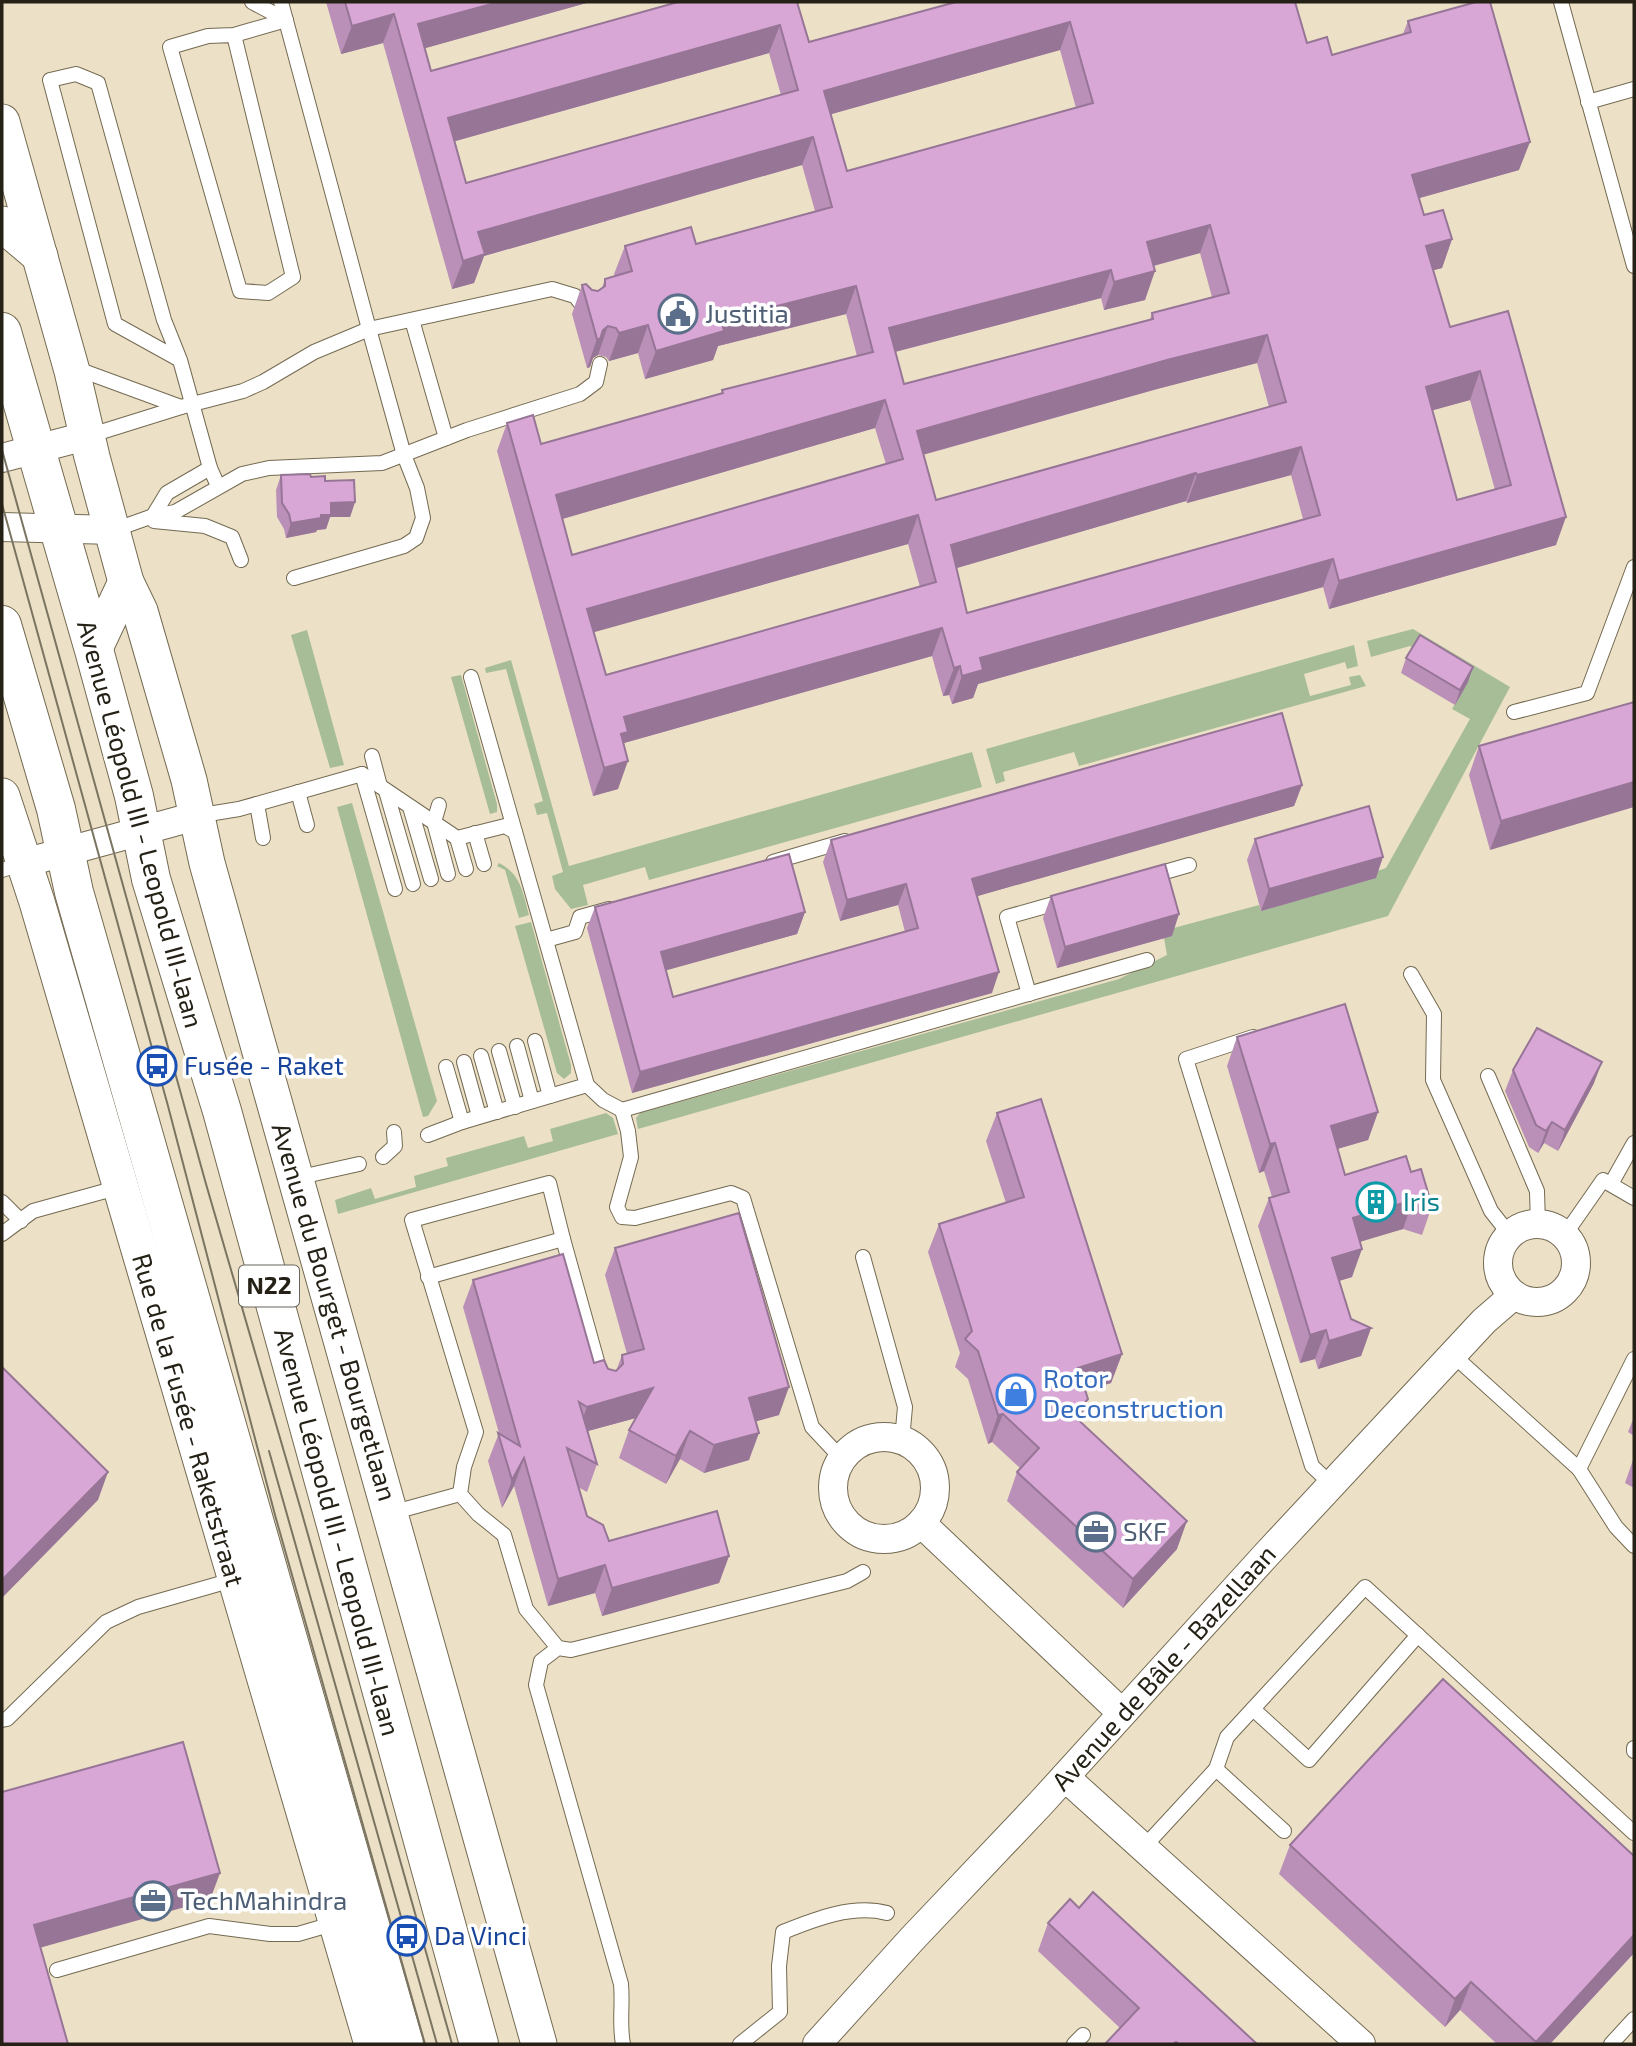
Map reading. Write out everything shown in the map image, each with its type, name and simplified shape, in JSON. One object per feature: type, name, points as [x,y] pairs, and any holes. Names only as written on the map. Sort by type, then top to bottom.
[{"type":"main road","name":"Avenue Léopold III - Leopold III-laan","points":[[2,332],[18,454],[58,528],[94,650],[134,796],[150,879],[222,1111],[479,2044]]},
{"type":"main road","points":[[2,625],[56,809],[74,892],[404,2044]]},
{"type":"street","name":"Avenue du Bourget - Bourgetlaan","points":[[2,122],[72,371],[86,436],[137,522],[127,582],[140,611],[189,780],[207,863],[539,2044]]},
{"type":"street","points":[[2,223],[40,256]]},
{"type":"street","points":[[18,454],[86,436]]},
{"type":"street","points":[[2,527],[58,528],[137,522]]},
{"type":"street","points":[[94,650],[127,582]]},
{"type":"street","name":"Rue de la Fusée - Raketstraat","points":[[2,796],[13,867],[37,902],[372,2044]]},
{"type":"street","points":[[13,867],[196,816]]},
{"type":"street","points":[[1521,1228],[1551,1230],[1574,1251],[1574,1275],[1569,1286],[1549,1301],[1525,1301],[1514,1295],[1499,1273],[1498,1259],[1502,1247],[1510,1235],[1521,1228]]},
{"type":"street","name":"Avenue de Bâle - Bazellaan","points":[[817,2044],[1453,1354],[1484,1321],[1514,1295]]},
{"type":"street","points":[[886,1437],[902,1440],[917,1448],[928,1461],[934,1476],[935,1493],[931,1509],[922,1523],[907,1534],[890,1539],[871,1538],[847,1524],[839,1512],[834,1492],[836,1471],[842,1459],[854,1447],[869,1439],[886,1437]]},
{"type":"street","points":[[922,1523],[1122,1713]]},
{"type":"street","points":[[1065,1777],[1361,2044]]},
{"type":"lane","points":[[252,2],[285,20]]},
{"type":"lane","points":[[281,2],[423,518],[416,538],[404,546],[294,578]]},
{"type":"lane","points":[[1560,2],[1634,267]]},
{"type":"lane","points":[[234,35],[293,278],[268,293],[240,291],[170,47],[208,36],[234,35],[285,20]]},
{"type":"lane","points":[[180,360],[114,324],[50,80],[76,74],[98,83],[164,320],[180,360],[187,405],[218,486]]},
{"type":"lane","points":[[1588,102],[1634,89]]},
{"type":"lane","points":[[86,436],[243,391],[314,352],[369,329],[552,289],[576,296],[586,310]]},
{"type":"lane","points":[[412,320],[446,438]]},
{"type":"lane","points":[[137,522],[174,512],[242,474],[269,468],[382,463],[446,438],[580,394],[596,382],[600,364]]},
{"type":"lane","points":[[72,371],[83,371],[187,405]]},
{"type":"lane","points":[[137,522],[167,493],[210,468]]},
{"type":"lane","points":[[137,522],[205,526],[214,529],[232,537],[242,560]]},
{"type":"lane","points":[[1514,712],[1587,693],[1634,567]]},
{"type":"lane","points":[[471,677],[587,1085],[603,1100],[622,1110],[1147,960]]},
{"type":"lane","points":[[372,757],[413,884]]},
{"type":"lane","points":[[196,816],[257,804],[362,774]]},
{"type":"lane","points":[[362,774],[457,838],[466,869]]},
{"type":"lane","points":[[362,774],[395,889]]},
{"type":"lane","points":[[298,792],[307,825]]},
{"type":"lane","points":[[257,804],[263,838]]},
{"type":"lane","points":[[439,805],[434,822],[448,874]]},
{"type":"lane","points":[[410,807],[431,879]]},
{"type":"lane","points":[[457,838],[505,826],[515,832]]},
{"type":"lane","points":[[475,833],[484,864]]},
{"type":"lane","points":[[752,868],[859,837]]},
{"type":"lane","points":[[1137,880],[1189,866]]},
{"type":"lane","points":[[1029,994],[1007,917],[1072,899]]},
{"type":"lane","points":[[546,940],[575,932],[580,917],[620,906]]},
{"type":"lane","points":[[1411,974],[1434,1014],[1433,1080],[1491,1211],[1510,1235]]},
{"type":"lane","points":[[1263,1034],[1186,1059],[1312,1466],[1332,1485]]},
{"type":"lane","points":[[535,1041],[550,1096]]},
{"type":"lane","points":[[517,1046],[532,1101]]},
{"type":"lane","points":[[499,1051],[515,1107]]},
{"type":"lane","points":[[481,1056],[497,1112]]},
{"type":"lane","points":[[464,1062],[479,1116]]},
{"type":"lane","points":[[446,1067],[462,1122]]},
{"type":"lane","points":[[1488,1076],[1551,1230],[1603,1180],[1634,1198]]},
{"type":"lane","points":[[428,1135],[479,1116],[587,1085]]},
{"type":"lane","points":[[622,1110],[631,1157],[617,1207],[622,1217],[635,1218],[732,1193],[743,1198],[812,1427],[842,1459]]},
{"type":"lane","points":[[383,1157],[395,1146],[394,1132]]},
{"type":"lane","points":[[1611,1184],[1634,1143]]},
{"type":"lane","points":[[296,1178],[359,1164]]},
{"type":"lane","points":[[460,1494],[464,1467],[475,1432],[412,1220],[549,1183],[604,1389]]},
{"type":"lane","points":[[2,1234],[33,1212],[120,1187]]},
{"type":"lane","points":[[2,1202],[21,1221]]},
{"type":"lane","points":[[428,1277],[563,1239]]},
{"type":"lane","points":[[863,1257],[905,1407],[902,1440]]},
{"type":"lane","points":[[1453,1354],[1579,1469],[1616,1527],[1634,1546]]},
{"type":"lane","points":[[1579,1469],[1634,1359]]},
{"type":"lane","points":[[391,1513],[460,1494]]},
{"type":"lane","points":[[460,1494],[478,1514],[504,1535],[526,1609],[558,1648],[571,1650],[771,1601],[847,1581],[863,1572]]},
{"type":"lane","points":[[2,1720],[7,1719],[106,1622],[138,1607],[236,1579]]},
{"type":"lane","points":[[1144,1847],[1216,1769],[1227,1737],[1366,1587],[1634,1833]]},
{"type":"lane","points":[[1253,1709],[1309,1760],[1418,1635]]},
{"type":"lane","points":[[558,1648],[541,1661],[536,1685],[621,1984],[622,2044]]},
{"type":"lane","points":[[1216,1769],[1284,1831]]},
{"type":"lane","points":[[740,2044],[780,2012],[779,1966],[783,1931],[856,1910],[873,1909],[887,1913]]},
{"type":"lane","points":[[57,1970],[209,1926],[270,1934],[298,1934],[337,1923]]},
{"type":"lane","points":[[1611,2044],[1634,2019]]},
{"type":"green space","points":[[1413,629],[1510,687],[1388,916],[638,1129],[636,1118],[640,1113],[1119,979],[1167,955],[1164,938],[1171,936],[1170,929],[1259,905],[1261,911],[1386,868],[1470,719],[1452,709],[1468,681],[1410,646],[1371,657],[1367,641]]},
{"type":"green space","points":[[307,630],[344,765],[330,768],[291,635]]},
{"type":"green space","points":[[1354,645],[1358,666],[1347,669],[1345,662],[1304,674],[1310,696],[1351,685],[1349,677],[1360,675],[1366,686],[1079,766],[1074,752],[1003,772],[1005,781],[996,784],[986,749]]},
{"type":"green space","points":[[511,660],[569,866],[972,752],[982,787],[649,880],[645,867],[583,885],[588,905],[571,909],[555,889],[552,876],[563,872],[547,813],[537,815],[534,804],[543,801],[506,669],[486,673],[485,668]]},
{"type":"green space","points":[[461,675],[497,804],[497,812],[490,814],[451,677]]},
{"type":"green space","points":[[352,803],[437,1101],[428,1116],[423,1117],[337,807]]},
{"type":"green space","points":[[499,863],[517,878],[529,915],[519,918],[505,870],[497,866]]},
{"type":"green space","points":[[531,922],[571,1065],[571,1073],[564,1079],[557,1073],[515,926]]},
{"type":"green space","points":[[606,1113],[613,1118],[618,1134],[338,1214],[335,1200],[371,1188],[375,1199],[416,1187],[414,1176],[448,1166],[446,1158],[524,1136],[528,1148],[553,1141],[550,1129]]},
{"type":"building","points":[[345,2],[499,2],[418,24],[431,71],[678,2],[797,2],[809,42],[956,2],[1295,2],[1307,43],[1327,37],[1332,55],[1411,32],[1408,21],[1476,2],[1490,2],[1530,142],[1412,175],[1424,215],[1443,210],[1452,239],[1426,246],[1450,327],[1508,311],[1566,517],[1339,581],[1333,559],[980,658],[983,670],[962,676],[960,666],[954,668],[942,628],[624,717],[628,732],[621,734],[628,761],[604,768],[507,423],[533,415],[541,444],[723,393],[722,390],[873,352],[856,286],[721,320],[724,331],[656,351],[648,325],[619,333],[616,328],[608,326],[603,330],[600,339],[597,339],[582,285],[586,284],[592,290],[598,291],[605,286],[605,279],[632,271],[625,246],[691,227],[696,244],[832,207],[813,137],[478,232],[485,254],[463,261],[394,14],[352,26]],"holes":[[[1070,22],[1093,103],[847,171],[824,91]],[[780,25],[798,90],[466,183],[448,118]],[[1210,225],[1229,293],[1152,313],[1153,319],[904,384],[889,328],[1111,270],[1114,282],[1155,271],[1147,242]],[[1267,335],[1286,402],[936,500],[917,431],[1167,360]],[[1480,371],[1511,485],[1457,500],[1426,387]],[[885,400],[903,459],[572,555],[556,495]],[[1301,447],[1320,515],[967,613],[951,545],[1196,473],[1197,475]],[[918,515],[936,582],[606,675],[587,609]]]},
{"type":"building","points":[[310,474],[311,477],[325,476],[325,481],[354,480],[355,502],[331,503],[331,515],[291,523],[282,503],[281,475]]},
{"type":"building","points":[[1420,635],[1473,667],[1460,690],[1406,658]]},
{"type":"building","points":[[1634,702],[1634,782],[1501,821],[1479,746]]},
{"type":"building","points":[[1282,713],[1302,785],[972,879],[999,972],[640,1072],[595,907],[789,854],[805,912],[661,952],[673,997],[918,928],[906,884],[847,900],[831,840]]},
{"type":"building","points":[[1369,806],[1383,857],[1269,889],[1255,839]]},
{"type":"building","points":[[1165,864],[1179,914],[1065,947],[1051,896]]},
{"type":"building","name":"Iris","points":[[1345,1004],[1378,1112],[1331,1126],[1345,1175],[1406,1156],[1411,1172],[1421,1169],[1432,1206],[1413,1200],[1353,1218],[1362,1249],[1332,1258],[1351,1319],[1371,1328],[1329,1341],[1326,1330],[1310,1335],[1269,1198],[1289,1192],[1275,1143],[1270,1144],[1237,1037]]},
{"type":"building","points":[[1537,1028],[1602,1062],[1565,1130],[1552,1122],[1546,1131],[1536,1125],[1513,1070]]},
{"type":"building","points":[[1041,1099],[1122,1354],[1078,1368],[1088,1399],[1073,1415],[1187,1521],[1133,1579],[1017,1472],[1039,1448],[1003,1414],[998,1415],[978,1351],[965,1339],[972,1331],[939,1224],[1024,1197],[997,1113]]},
{"type":"building","points":[[739,1213],[789,1387],[749,1398],[759,1433],[714,1445],[690,1431],[676,1456],[629,1430],[653,1388],[587,1407],[579,1402],[597,1464],[567,1448],[587,1516],[603,1525],[609,1541],[717,1511],[729,1556],[612,1588],[605,1565],[558,1579],[524,1458],[512,1480],[498,1433],[520,1446],[473,1280],[563,1254],[594,1363],[604,1360],[608,1369],[616,1371],[623,1364],[622,1355],[644,1349],[615,1248]]},
{"type":"building","points":[[2,1367],[108,1472],[2,1580]]},
{"type":"building","points":[[1443,1679],[1634,1856],[1634,1935],[1536,2042],[1471,1982],[1455,1999],[1290,1845]]},
{"type":"building","points":[[183,1742],[220,1873],[34,1925],[68,2044],[2,2044],[2,1792]]},
{"type":"building","points":[[1093,1892],[1257,2044],[1105,2044],[1139,2008],[1048,1923],[1070,1899],[1079,1908]]},
{"type":"tram line","points":[[2,450],[206,1184],[452,2044]]},
{"type":"tram line","points":[[2,504],[168,1106],[275,1515],[425,2044]]},
{"type":"tram line","points":[[269,1451],[437,2044]]},
{"type":"place","name":"Justitia","points":[[678,314]]},
{"type":"place","name":"Fusée - Raket","points":[[157,1066]]},
{"type":"place","name":"Iris","points":[[1376,1202]]},
{"type":"place","name":"Rotor Deconstruction","points":[[1016,1394]]},
{"type":"place","name":"SKF","points":[[1096,1532]]},
{"type":"place","name":"TechMahindra","points":[[153,1901]]},
{"type":"place","name":"Da Vinci","points":[[407,1936]]}]
